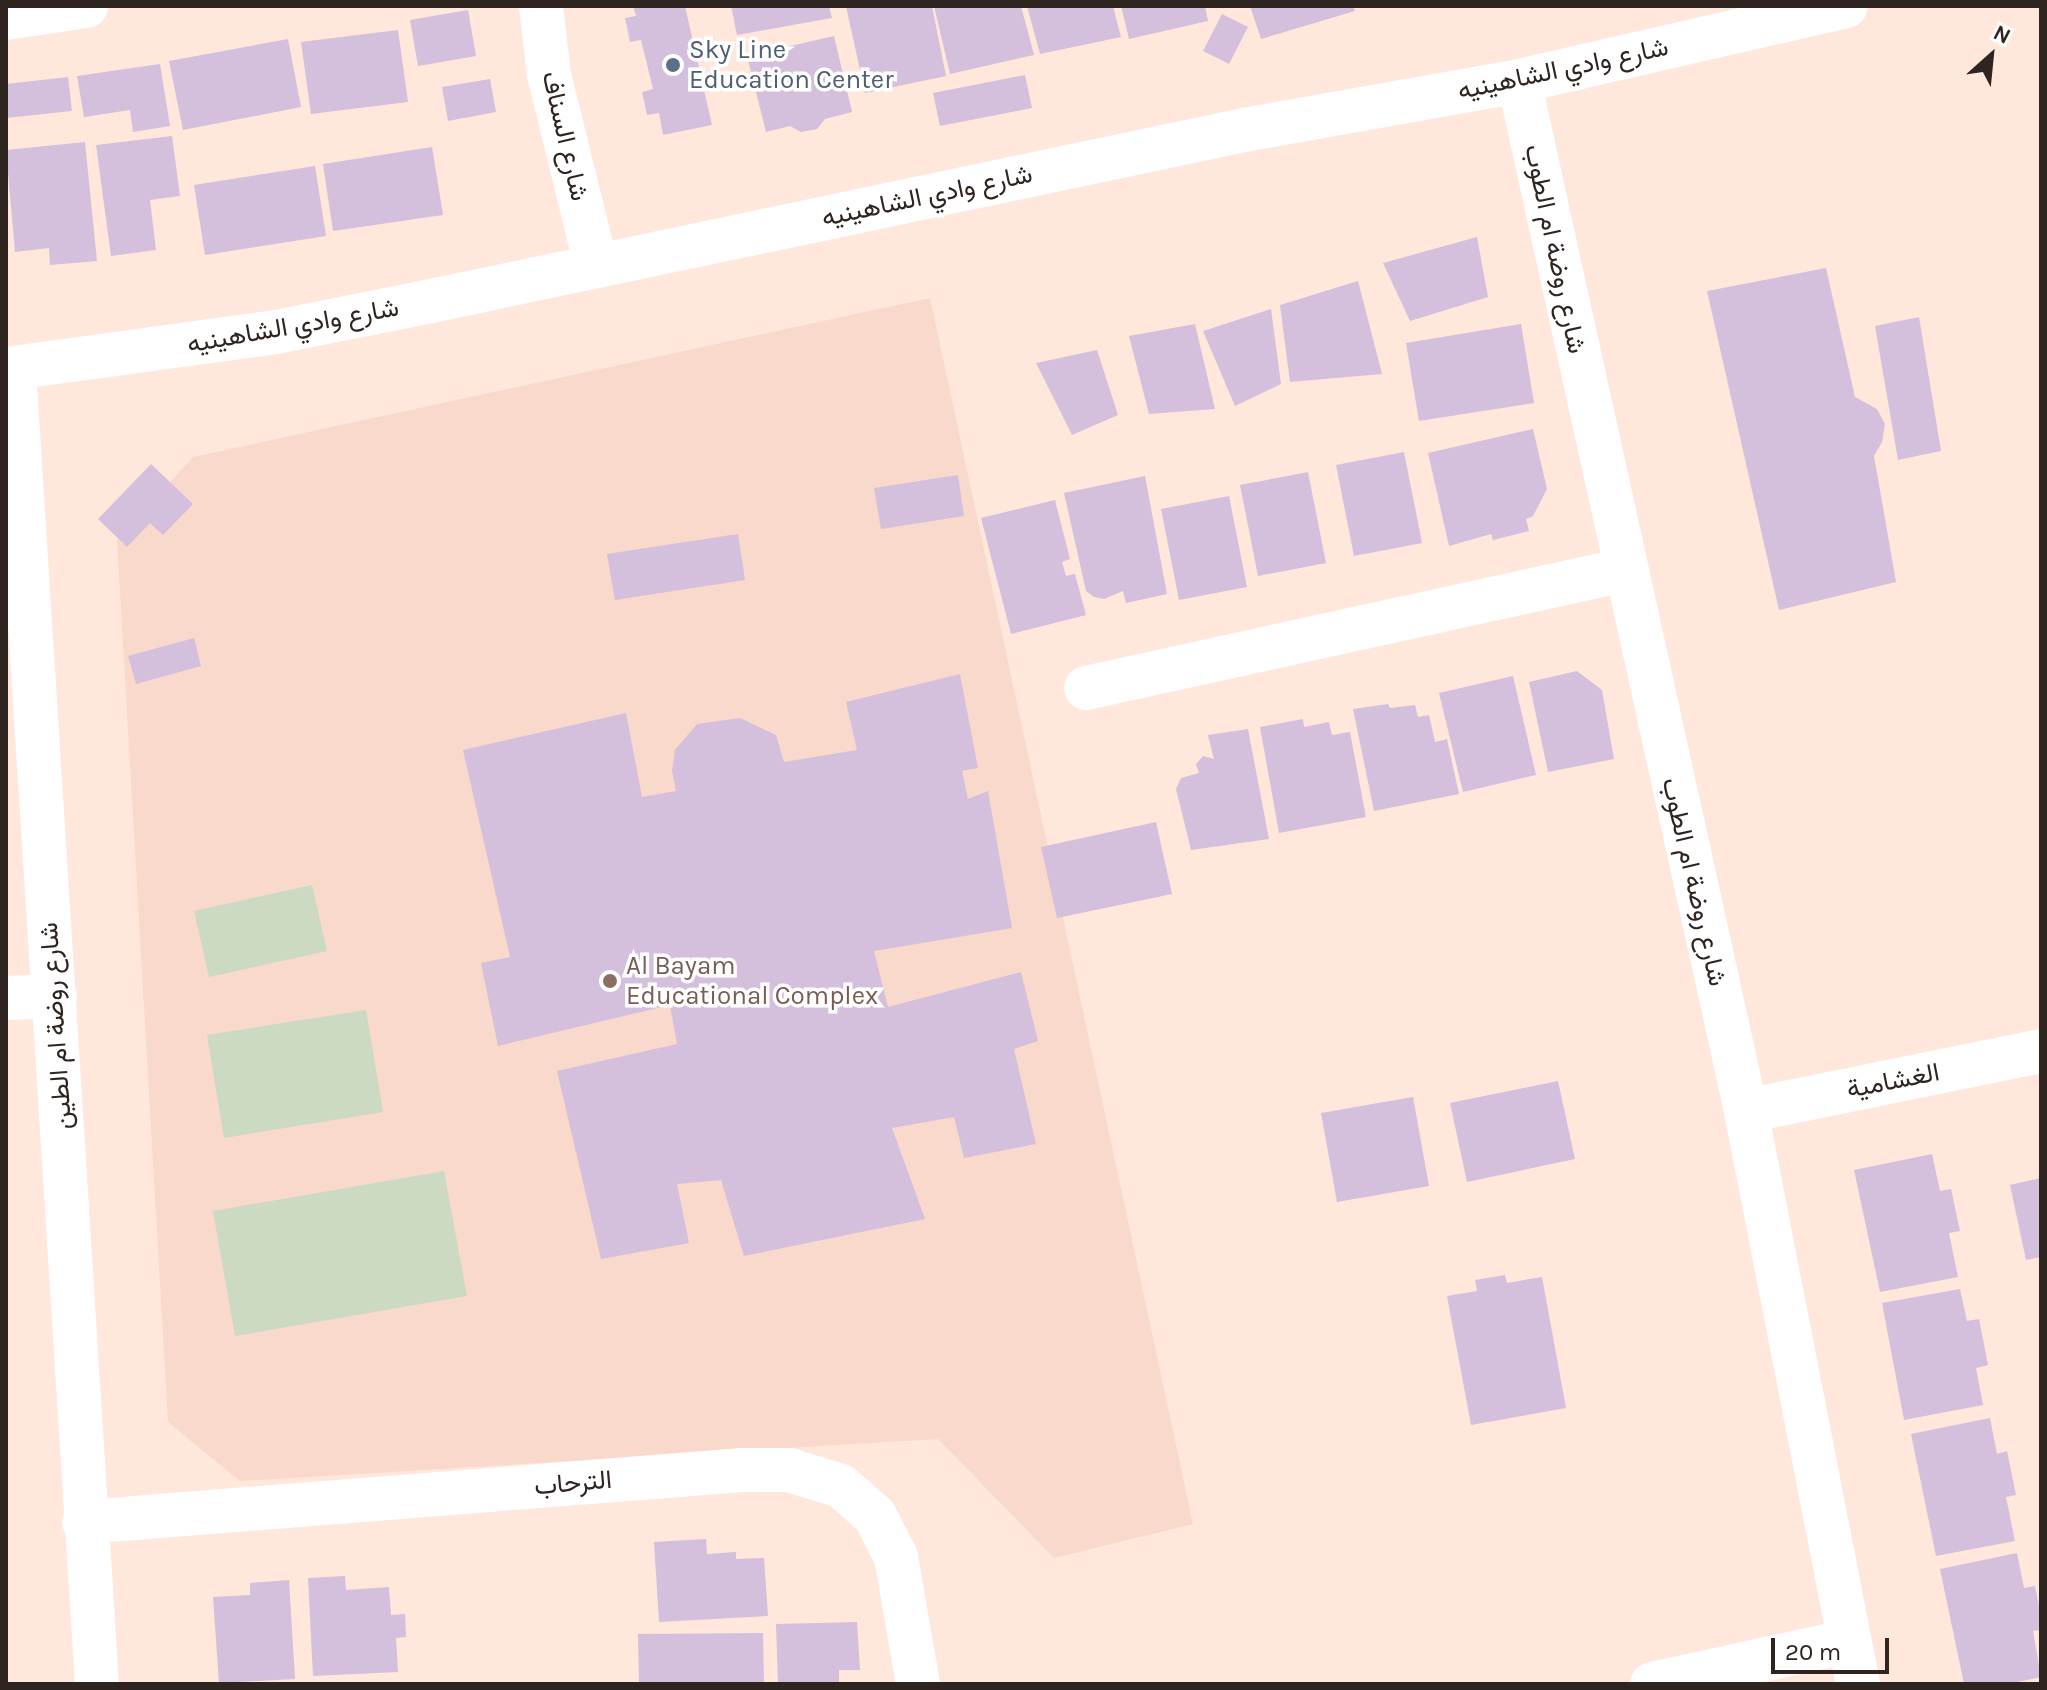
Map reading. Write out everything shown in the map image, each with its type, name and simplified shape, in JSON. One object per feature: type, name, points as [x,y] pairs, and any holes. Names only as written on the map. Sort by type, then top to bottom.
[{"type":"street","points":[[6,18],[86,6]]},
{"type":"street","name":"شارع السناف","points":[[541,6],[549,75],[596,265]]},
{"type":"street","name":"شارع وادي الشاهينيه","points":[[10,369],[276,332],[1244,130],[1519,81],[1826,8]]},
{"type":"street","name":"شارع روضة ام الطوب","points":[[1519,81],[1624,570],[1746,1111],[1858,1684]]},
{"type":"street","name":"شارع روضة ام الطين","points":[[10,369],[55,996],[84,1522],[97,1684]]},
{"type":"street","points":[[1086,688],[1624,570]]},
{"type":"street","points":[[6,998],[55,996]]},
{"type":"street","name":"الغشامية","points":[[1746,1111],[2041,1051]]},
{"type":"street","name":"الترحاب","points":[[84,1522],[742,1470],[789,1470],[841,1486],[875,1516],[896,1557],[918,1684]]},
{"type":"street","points":[[1652,1684],[1849,1641]]},
{"type":"shaded area","name":"Al Bayam Educational Complex","points":[[930,298],[1193,1524],[1054,1558],[938,1439],[240,1481],[168,1422],[117,540],[193,457]]},
{"type":"green space","points":[[312,885],[327,951],[209,977],[194,911]]},
{"type":"green space","points":[[366,1010],[383,1112],[224,1138],[207,1035]]},
{"type":"green space","points":[[444,1171],[467,1296],[235,1336],[213,1211]]},
{"type":"building","name":"Sky Line Education Center","points":[[633,6],[685,6],[712,125],[663,135],[659,113],[647,115],[642,92],[653,89],[641,40],[630,42],[625,18],[636,16]]},
{"type":"building","points":[[731,6],[829,6],[832,18],[737,35]]},
{"type":"building","points":[[846,6],[932,6],[946,76],[865,93]]},
{"type":"building","points":[[934,6],[1021,6],[1034,55],[950,74]]},
{"type":"building","points":[[1027,6],[1113,6],[1121,37],[1040,54]]},
{"type":"building","points":[[1121,6],[1205,6],[1208,21],[1129,39]]},
{"type":"building","points":[[1250,6],[1353,6],[1355,11],[1261,39]]},
{"type":"building","points":[[468,10],[476,56],[418,66],[410,20]]},
{"type":"building","points":[[1222,14],[1248,27],[1229,64],[1203,51]]},
{"type":"building","points":[[398,30],[408,102],[311,114],[301,42]]},
{"type":"building","points":[[834,36],[852,112],[825,119],[817,129],[801,132],[790,126],[766,132],[747,56]]},
{"type":"building","points":[[288,39],[301,107],[183,130],[169,61]]},
{"type":"building","points":[[160,64],[170,126],[133,132],[130,110],[84,117],[77,76]]},
{"type":"building","points":[[1025,75],[1032,108],[940,126],[933,93]]},
{"type":"building","points":[[68,77],[72,111],[6,118],[6,84]]},
{"type":"building","points":[[490,79],[496,112],[448,121],[442,87]]},
{"type":"building","points":[[172,136],[180,196],[150,200],[156,250],[111,256],[96,145]]},
{"type":"building","points":[[85,142],[97,261],[50,265],[49,248],[15,252],[6,150]]},
{"type":"building","points":[[432,147],[443,215],[333,231],[323,164]]},
{"type":"building","points":[[315,166],[326,236],[205,255],[194,185]]},
{"type":"building","points":[[1477,237],[1488,297],[1410,321],[1383,263]]},
{"type":"building","points":[[1826,268],[1855,397],[1877,409],[1885,424],[1882,442],[1874,456],[1896,582],[1779,610],[1707,291]]},
{"type":"building","points":[[1358,281],[1382,374],[1290,382],[1280,305]]},
{"type":"building","points":[[1271,309],[1281,384],[1235,406],[1203,331]]},
{"type":"building","points":[[1919,317],[1941,451],[1898,460],[1875,326]]},
{"type":"building","points":[[1195,324],[1215,409],[1149,414],[1129,336]]},
{"type":"building","points":[[1521,324],[1534,403],[1419,421],[1406,343]]},
{"type":"building","points":[[1097,350],[1118,415],[1072,435],[1036,363]]},
{"type":"building","points":[[1533,429],[1547,489],[1533,516],[1526,519],[1529,531],[1493,540],[1491,534],[1449,546],[1428,453]]},
{"type":"building","points":[[1404,452],[1422,543],[1354,556],[1336,465]]},
{"type":"building","points":[[151,464],[193,504],[163,535],[150,523],[127,547],[98,519]]},
{"type":"building","points":[[1308,472],[1326,563],[1258,576],[1240,485]]},
{"type":"building","points":[[958,475],[964,516],[881,529],[874,488]]},
{"type":"building","points":[[1145,476],[1167,594],[1126,603],[1123,591],[1104,599],[1094,597],[1086,591],[1064,493]]},
{"type":"building","points":[[1229,496],[1247,587],[1179,600],[1161,509]]},
{"type":"building","points":[[1055,500],[1070,559],[1062,562],[1066,576],[1075,574],[1086,615],[1011,634],[981,518]]},
{"type":"building","points":[[738,534],[745,580],[615,600],[607,554]]},
{"type":"building","points":[[194,638],[201,666],[136,684],[128,656]]},
{"type":"building","points":[[1577,671],[1602,690],[1614,759],[1548,772],[1529,682]]},
{"type":"building","points":[[960,674],[978,768],[962,771],[968,799],[988,791],[1012,928],[874,951],[888,1007],[1021,972],[1038,1041],[1014,1049],[1036,1144],[964,1158],[954,1117],[892,1128],[925,1219],[744,1256],[721,1180],[677,1184],[689,1243],[601,1259],[557,1071],[677,1044],[670,1005],[498,1046],[481,963],[510,957],[463,750],[626,713],[642,797],[676,791],[672,771],[675,750],[697,724],[740,718],[776,735],[784,762],[857,750],[846,702]]},
{"type":"building","points":[[1513,676],[1536,775],[1463,792],[1439,693]]},
{"type":"building","points":[[1388,704],[1390,708],[1415,705],[1418,717],[1429,715],[1435,742],[1447,739],[1459,794],[1374,811],[1353,709]]},
{"type":"building","points":[[1303,719],[1304,727],[1329,722],[1332,735],[1350,732],[1366,817],[1279,833],[1260,727]]},
{"type":"building","points":[[1248,729],[1269,839],[1191,850],[1176,789],[1181,778],[1199,773],[1196,764],[1203,756],[1214,759],[1208,735]]},
{"type":"building","points":[[1156,822],[1172,894],[1057,918],[1041,847]]},
{"type":"building","points":[[1558,1081],[1575,1159],[1467,1182],[1450,1103]]},
{"type":"building","points":[[1413,1097],[1429,1186],[1337,1202],[1321,1113]]},
{"type":"building","points":[[1932,1154],[1940,1191],[1951,1189],[1960,1231],[1949,1233],[1958,1277],[1880,1292],[1854,1170]]},
{"type":"building","points":[[2041,1178],[2041,1257],[2026,1260],[2010,1185]]},
{"type":"building","points":[[1505,1275],[1507,1283],[1542,1277],[1566,1408],[1471,1425],[1447,1296],[1477,1291],[1475,1280]]},
{"type":"building","points":[[1960,1289],[1967,1321],[1979,1319],[1988,1365],[1976,1368],[1983,1405],[1904,1420],[1882,1303]]},
{"type":"building","points":[[1990,1418],[1997,1454],[2007,1451],[2016,1495],[2006,1497],[2015,1541],[1936,1556],[1911,1434]]},
{"type":"building","points":[[706,1539],[707,1554],[736,1552],[736,1559],[764,1558],[768,1616],[659,1622],[654,1542]]},
{"type":"building","points":[[2017,1553],[2024,1588],[2035,1586],[2041,1616],[2041,1630],[2033,1631],[2041,1677],[2008,1684],[1964,1684],[1940,1569]]},
{"type":"building","points":[[345,1576],[346,1590],[389,1587],[391,1615],[405,1614],[406,1637],[396,1638],[398,1672],[313,1676],[308,1578]]},
{"type":"building","points":[[289,1580],[295,1679],[219,1683],[213,1597],[250,1595],[250,1583]]},
{"type":"building","points":[[857,1622],[860,1670],[839,1670],[839,1684],[778,1684],[776,1624]]},
{"type":"building","points":[[763,1633],[764,1684],[639,1684],[638,1634]]},
{"type":"place","name":"Sky Line Education Center","points":[[673,65]]},
{"type":"place","name":"Al Bayam Educational Complex","points":[[610,981]]}]
